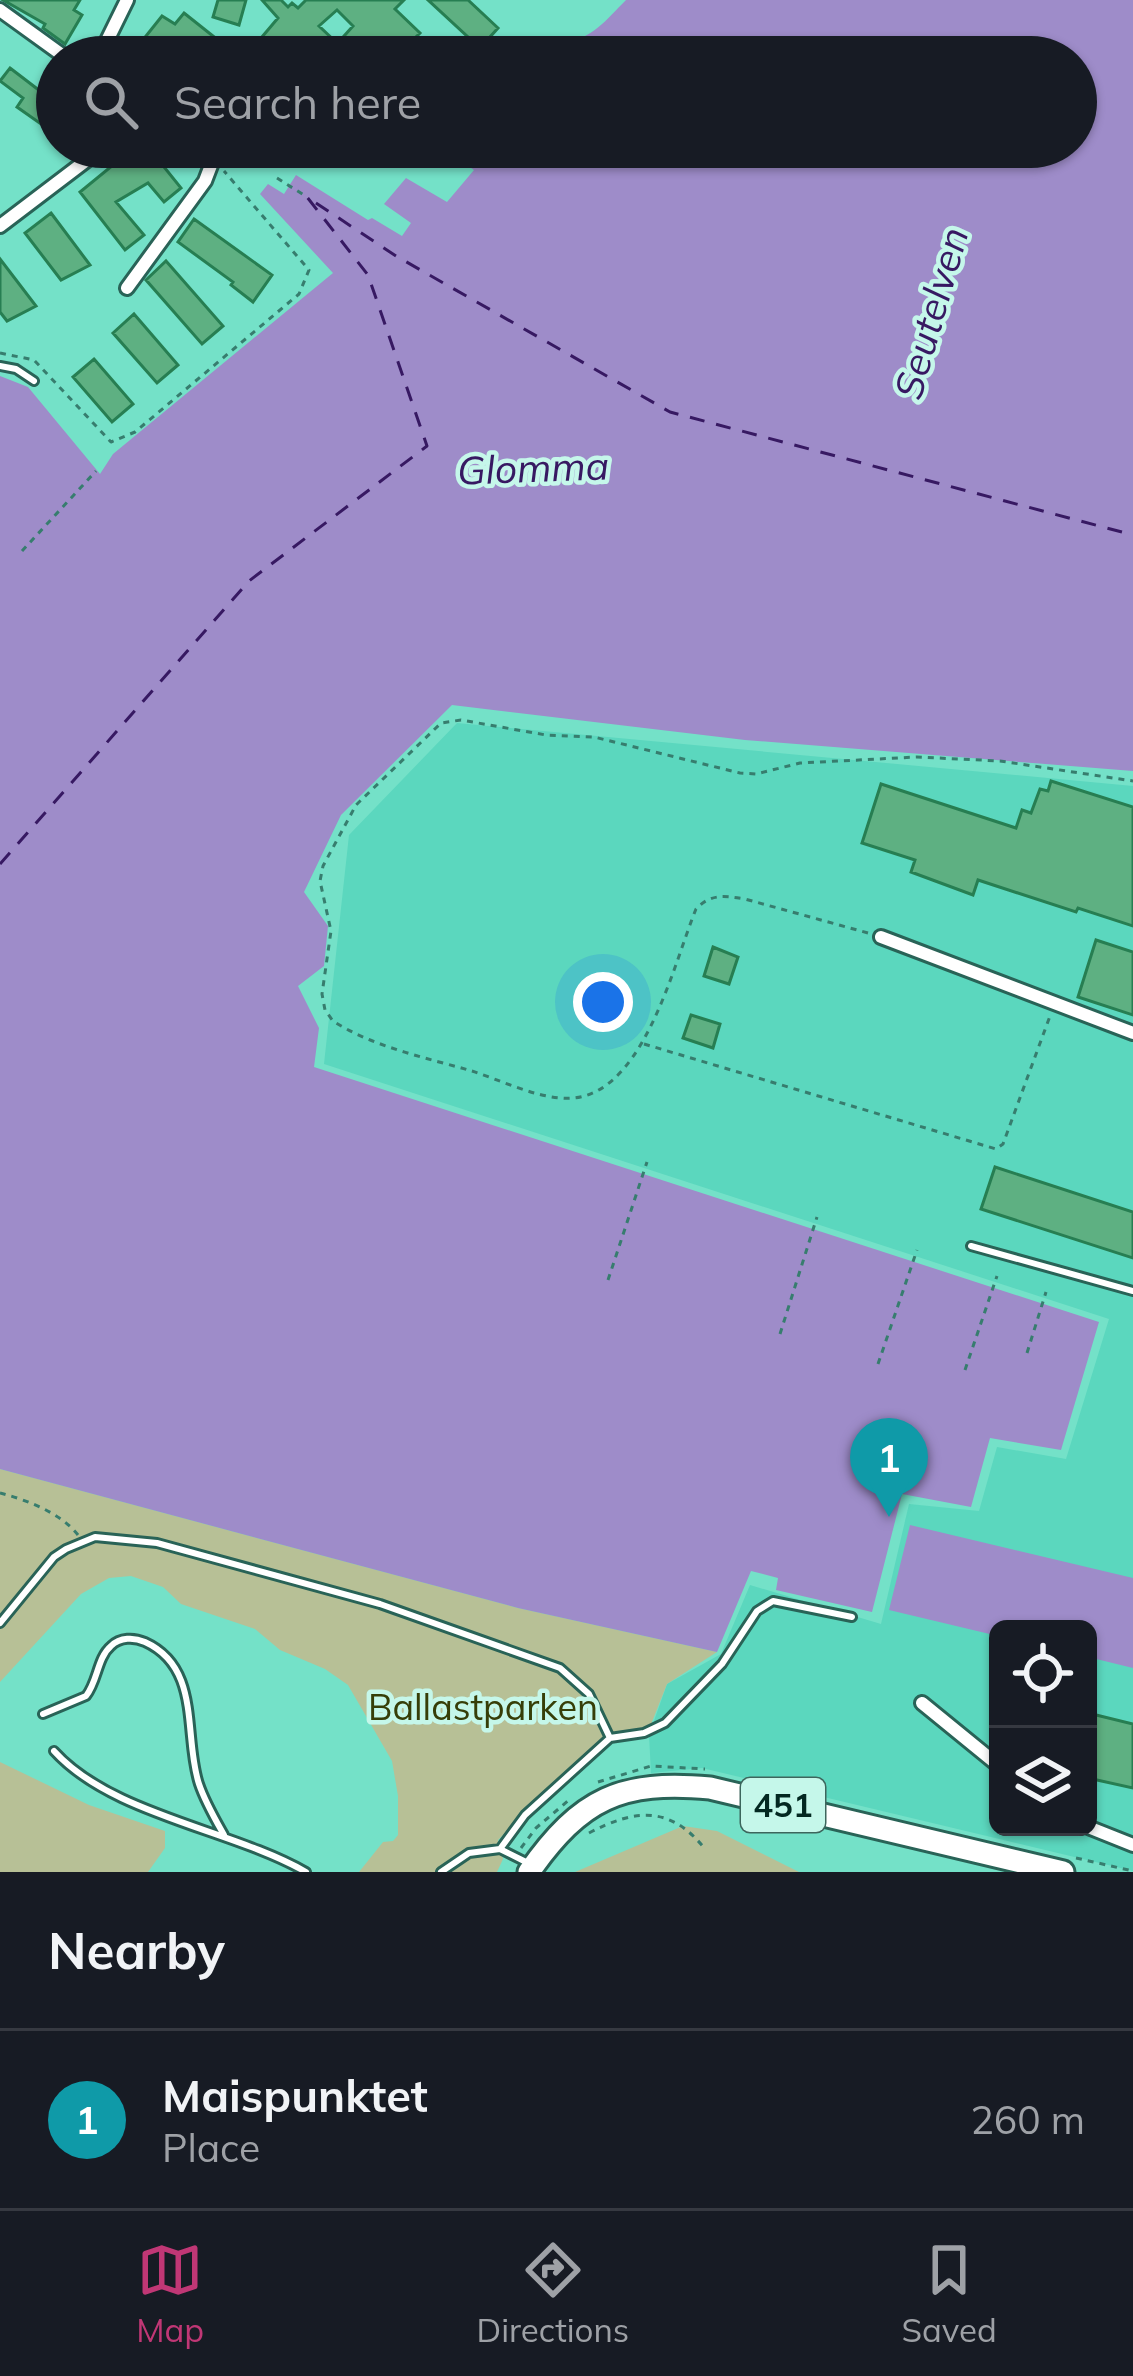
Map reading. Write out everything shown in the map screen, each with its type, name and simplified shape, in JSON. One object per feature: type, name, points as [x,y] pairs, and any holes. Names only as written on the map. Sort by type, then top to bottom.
[{"type":"main road","name":"451","points":[[528,1862],[571,1821],[601,1802],[645,1785],[669,1784],[710,1788],[1064,1872]]},
{"type":"street","points":[[109,36],[127,0]]},
{"type":"street","points":[[0,10],[36,36]]},
{"type":"street","points":[[0,226],[76,168]]},
{"type":"street","points":[[127,288],[206,182],[211,168]]},
{"type":"street","points":[[881,937],[1133,1033]]},
{"type":"street","points":[[922,1703],[989,1758]]},
{"type":"street","points":[[1097,1831],[1133,1845]]},
{"type":"lane","points":[[0,366],[34,380]]},
{"type":"lane","points":[[971,1246],[1133,1291]]},
{"type":"lane","points":[[0,1623],[54,1557],[82,1541],[113,1537],[181,1548],[292,1583],[380,1604],[540,1660],[574,1677],[583,1687],[610,1738]]},
{"type":"lane","points":[[500,1849],[525,1815],[610,1738],[644,1733],[665,1723],[722,1664],[757,1611],[773,1601],[852,1617]]},
{"type":"lane","points":[[43,1714],[86,1696],[105,1652],[115,1641],[128,1638],[151,1645],[177,1667],[189,1712],[198,1782],[224,1835]]},
{"type":"lane","points":[[54,1751],[98,1786],[268,1850],[306,1872]]},
{"type":"lane","points":[[441,1872],[469,1853],[500,1849],[528,1862]]},
{"type":"path","points":[[0,353],[34,360],[110,442],[135,432],[299,294],[309,270],[227,168]]},
{"type":"path","points":[[277,178],[307,197]]},
{"type":"path","points":[[22,551],[96,471]]},
{"type":"path","points":[[881,937],[745,899],[704,900],[695,909],[642,1044],[624,1072],[599,1093],[561,1099],[333,1021],[323,1004],[332,931],[320,881],[327,854],[368,791],[441,723],[460,720],[546,735],[594,736],[740,773],[917,757],[1000,761],[1133,781]]},
{"type":"path","points":[[642,1044],[996,1149],[1004,1144],[1055,1003]]},
{"type":"path","points":[[608,1280],[646,1162]]},
{"type":"path","points":[[780,1334],[817,1216]]},
{"type":"path","points":[[878,1364],[917,1250]]},
{"type":"path","points":[[965,1370],[998,1276]]},
{"type":"path","points":[[1027,1353],[1046,1292]]},
{"type":"path","points":[[0,1493],[55,1516],[82,1541]]},
{"type":"path","points":[[580,1839],[614,1821],[656,1814],[683,1826],[705,1849]]},
{"type":"path","points":[[527,1840],[528,1862]]},
{"type":"shaded area","points":[[457,723],[1133,786],[1133,1871],[702,1768],[651,1773],[649,1735],[667,1684],[721,1654],[750,1585],[881,1624],[909,1504],[979,1511],[997,1447],[1066,1459],[1109,1319],[324,1064],[349,835]]},
{"type":"green space","name":"Ballastparken","points":[[0,1469],[518,1608],[717,1652],[667,1684],[650,1727],[604,1739],[498,1840],[503,1859],[497,1872],[359,1872],[383,1842],[398,1835],[392,1761],[348,1685],[325,1669],[280,1650],[255,1629],[181,1604],[163,1587],[131,1576],[109,1578],[81,1594],[0,1682]]},
{"type":"green space","points":[[0,1762],[89,1805],[165,1831],[165,1848],[148,1872],[0,1872]]},
{"type":"green space","points":[[683,1826],[717,1831],[799,1872],[575,1872]]},
{"type":"water","points":[[626,0],[1133,0],[1133,771],[745,740],[452,705],[341,815],[304,892],[328,926],[324,966],[298,986],[319,1028],[314,1067],[1099,1322],[1061,1450],[990,1438],[971,1507],[902,1494],[872,1612],[776,1590],[778,1578],[751,1571],[717,1652],[518,1608],[0,1469],[0,376],[28,387],[100,474],[113,454],[333,273],[260,194],[268,184],[284,194],[296,175],[402,236],[411,223],[384,204],[406,178],[447,202],[471,168],[1097,168],[1097,36],[584,36]]},
{"type":"water","points":[[910,1525],[1133,1578],[1133,1668],[1097,1659],[1097,1620],[989,1620],[989,1634],[889,1610]]},
{"type":"building","points":[[3,0],[80,0],[74,10],[82,15],[70,36],[54,36],[43,28],[45,24]]},
{"type":"building","points":[[218,0],[246,0],[239,25],[213,17]]},
{"type":"building","points":[[262,0],[281,0],[298,8],[306,0],[404,0],[395,9],[420,33],[344,36],[353,26],[337,10],[319,26],[330,36],[263,36],[278,18]]},
{"type":"building","points":[[428,0],[468,0],[498,28],[491,36],[467,36]]},
{"type":"building","points":[[184,13],[213,36],[146,36],[162,16],[175,24]]},
{"type":"building","points":[[10,68],[36,88],[36,120],[17,107],[23,98],[0,81]]},
{"type":"building","points":[[109,168],[165,168],[181,188],[164,202],[148,183],[116,202],[144,235],[125,250],[80,192]]},
{"type":"building","points":[[51,213],[90,265],[61,280],[25,233]]},
{"type":"building","points":[[194,219],[272,275],[253,302],[178,242]]},
{"type":"building","points":[[0,259],[36,306],[7,321],[0,312]]},
{"type":"building","points":[[166,261],[223,326],[202,344],[146,280]]},
{"type":"building","points":[[134,314],[178,365],[157,383],[113,333]]},
{"type":"building","points":[[94,359],[133,404],[112,422],[73,377]]},
{"type":"building","points":[[1051,781],[1133,807],[1133,926],[978,880],[973,895],[911,872],[915,860],[862,843],[881,784],[1016,828],[1022,810],[1031,813],[1040,789],[1048,791]]},
{"type":"building","points":[[1096,940],[1133,952],[1133,1015],[1078,997]]},
{"type":"building","points":[[713,947],[738,957],[729,984],[704,976]]},
{"type":"building","points":[[691,1015],[720,1024],[713,1048],[683,1038]]},
{"type":"building","points":[[995,1167],[1133,1212],[1133,1258],[981,1209]]},
{"type":"building","points":[[1097,1715],[1133,1724],[1133,1788],[1097,1780]]},
{"type":"ferry route","points":[[0,864],[249,581],[427,446],[368,275],[307,197],[396,256],[670,412],[1133,535]]},
{"type":"place","name":"Maispunktet","points":[[889,1517]]},
{"type":"water label","name":"Seutelven","points":[[931,313]]},
{"type":"water label","name":"Glomma","points":[[533,468]]}]
